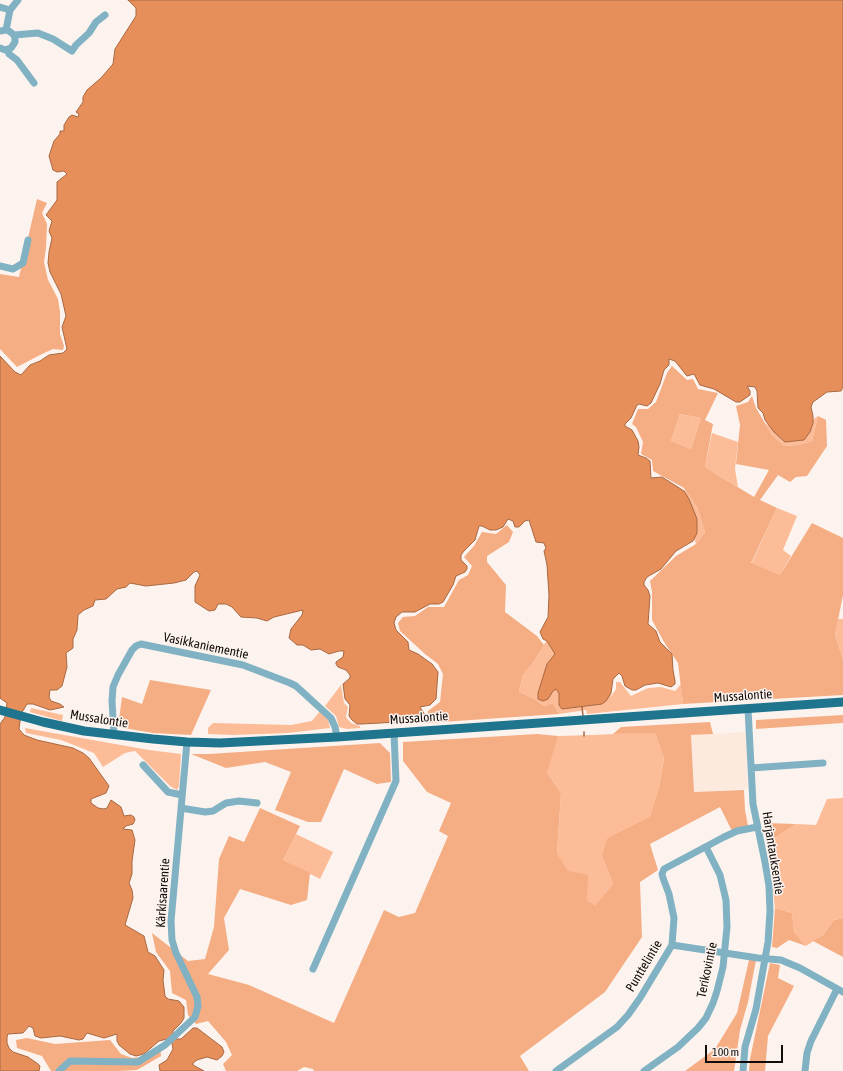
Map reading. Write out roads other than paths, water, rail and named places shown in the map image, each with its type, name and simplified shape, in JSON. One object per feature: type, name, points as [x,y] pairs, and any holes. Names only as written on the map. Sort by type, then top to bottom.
[{"type":"main road","name":"Mussalontie","points":[[0,710],[60,726],[114,735],[187,742],[258,742],[843,702]]},
{"type":"street","points":[[2,50],[13,45],[15,42],[14,35],[10,30],[3,30],[10,10],[18,0]]},
{"type":"street","points":[[0,7],[10,10]]},
{"type":"street","points":[[14,35],[38,33],[53,39],[72,51],[76,45],[89,33],[96,22],[105,15]]},
{"type":"street","points":[[2,50],[16,60],[34,83]]},
{"type":"street","points":[[0,266],[13,269],[23,263],[28,240]]},
{"type":"street","name":"Vasikkaniementie","points":[[114,735],[112,701],[114,687],[118,675],[132,650],[141,644],[244,665],[290,683],[296,686],[331,718],[337,737]]},
{"type":"street","name":"Harjantauksentie","points":[[743,1071],[745,1047],[756,1009],[768,942],[770,911],[769,886],[753,804],[748,709]]},
{"type":"street","points":[[313,969],[396,780],[394,733]]},
{"type":"street","name":"Kärkisaarentie","points":[[59,1071],[70,1061],[138,1062],[165,1045],[194,1017],[198,1006],[196,997],[176,953],[172,940],[171,921],[187,742]]},
{"type":"street","points":[[751,768],[823,763]]},
{"type":"street","points":[[143,765],[168,792],[182,795]]},
{"type":"street","points":[[181,808],[205,812],[212,811],[226,803],[239,801],[256,803]]},
{"type":"street","name":"Punttelintie","points":[[556,1071],[617,1027],[640,998],[672,945],[674,918],[672,905],[662,874],[664,869],[737,831],[757,827]]},
{"type":"street","name":"Terikovintie","points":[[644,1071],[678,1047],[698,1028],[706,1018],[717,991],[727,928],[726,900],[720,875],[706,847]]},
{"type":"street","points":[[672,945],[781,960],[800,968],[840,991],[811,1041],[804,1071]]},
{"type":"waterway","points":[[582,707],[583,716]]}]
